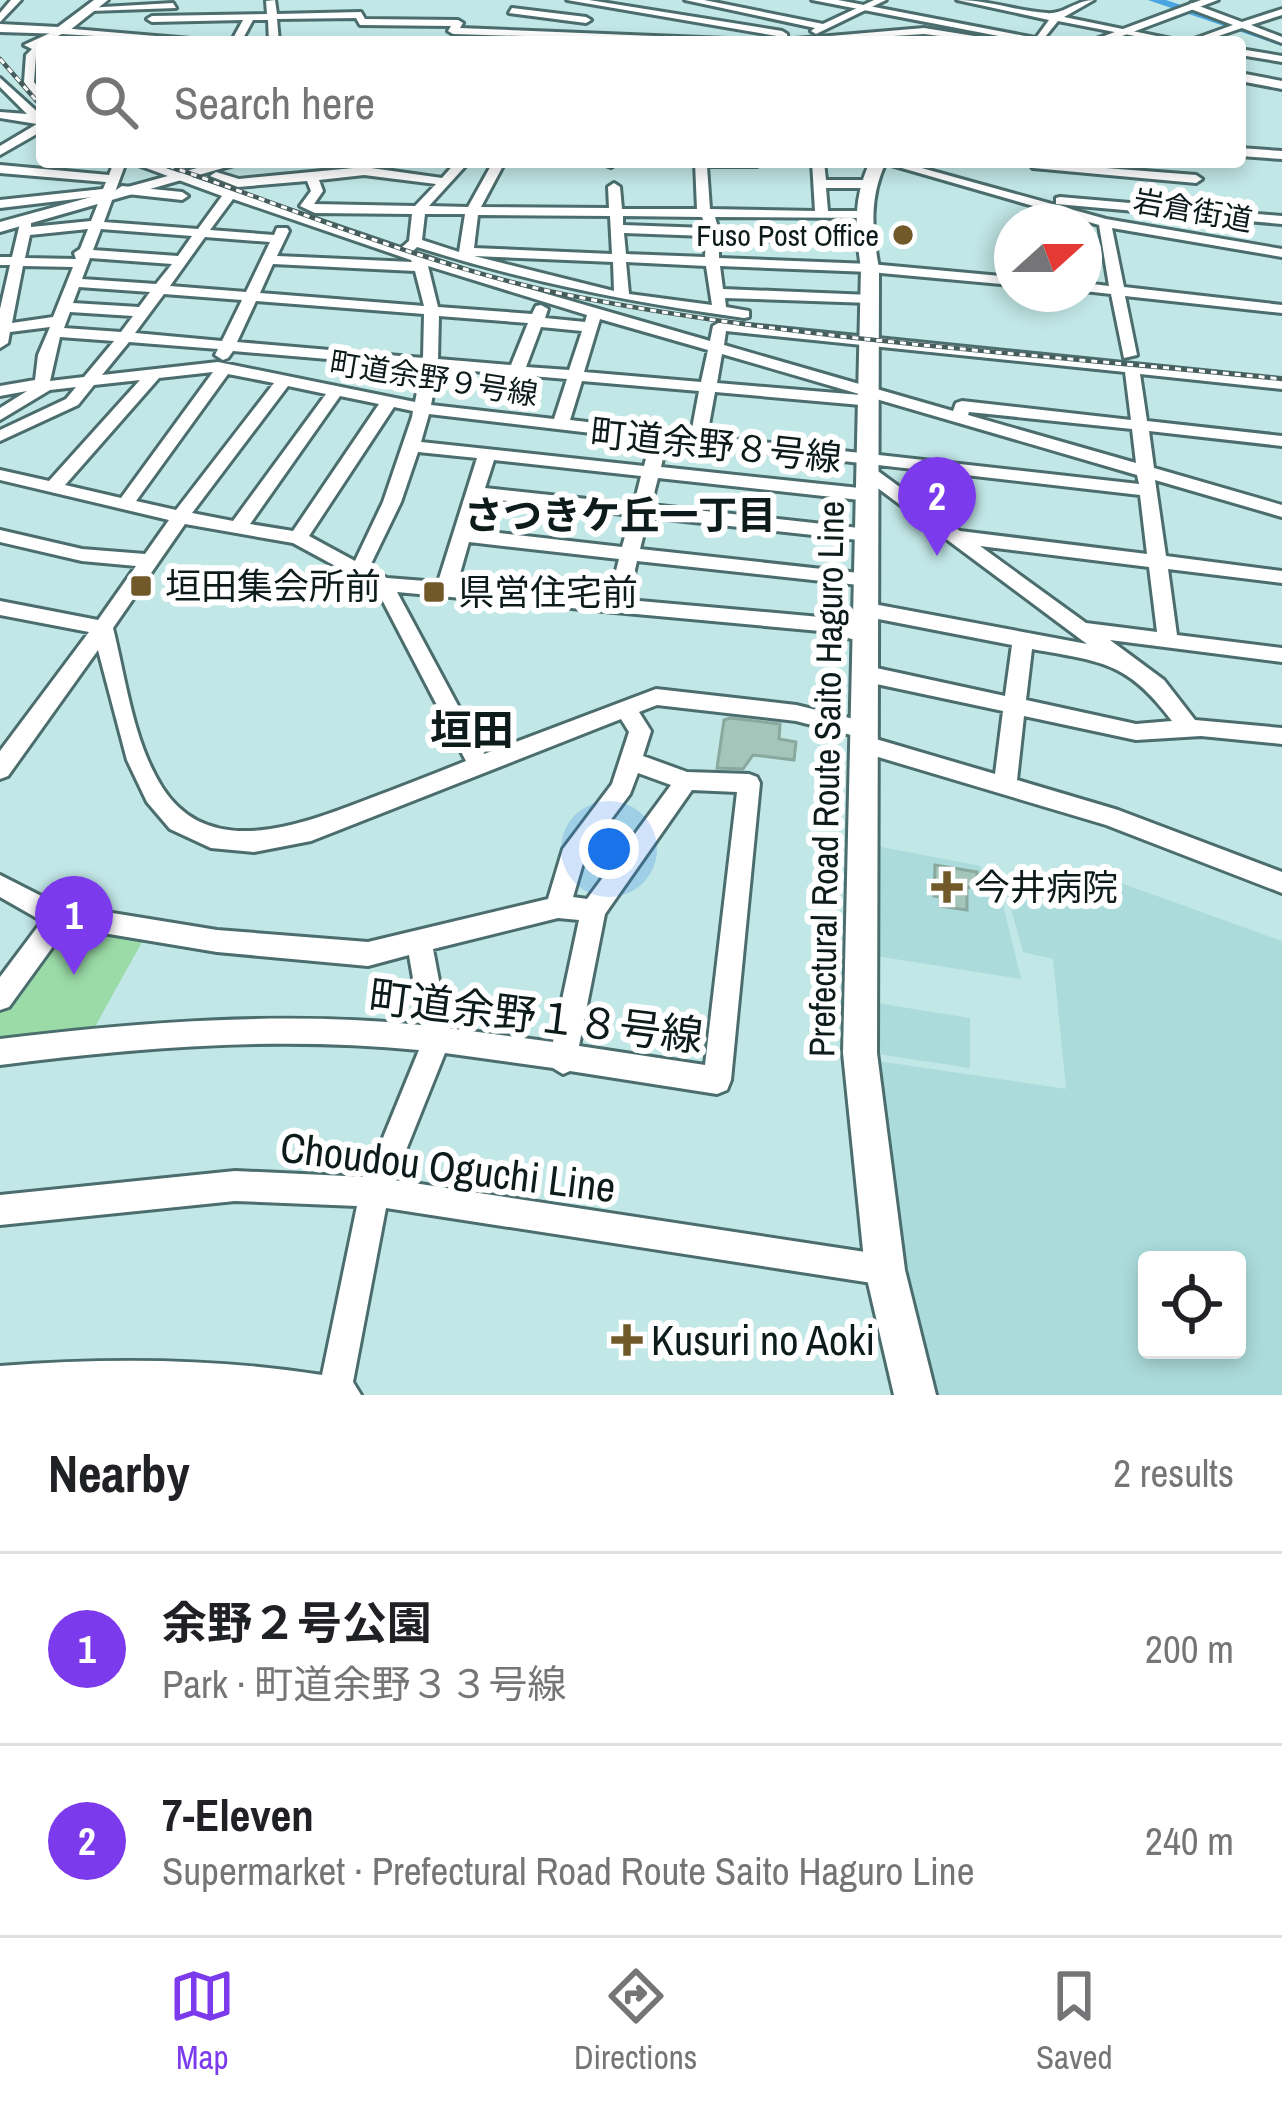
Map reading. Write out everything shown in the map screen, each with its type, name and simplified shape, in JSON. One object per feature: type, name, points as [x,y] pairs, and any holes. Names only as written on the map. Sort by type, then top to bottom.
[{"type":"main road","points":[[818,0],[992,36]]},
{"type":"main road","points":[[1106,36],[1188,4],[1212,0]]},
{"type":"main road","points":[[0,24],[64,32],[97,4]]},
{"type":"main road","points":[[1246,79],[1282,85]]},
{"type":"main road","points":[[0,226],[26,224],[113,180],[193,177],[219,168]]},
{"type":"main road","name":"Prefectural Road Route Saito Haguro Line","points":[[875,168],[867,184],[863,215],[870,268],[870,335],[860,1053],[885,1270],[915,1395]]},
{"type":"street","points":[[97,4],[216,5],[271,0],[274,36]]},
{"type":"street","points":[[354,36],[367,0]]},
{"type":"street","points":[[572,0],[782,36]]},
{"type":"street","points":[[689,0],[825,27]]},
{"type":"street","points":[[694,36],[700,23],[740,0]]},
{"type":"street","points":[[807,36],[880,0]]},
{"type":"street","points":[[962,0],[1015,4],[1150,36]]},
{"type":"street","points":[[1046,36],[1056,17],[1089,0]]},
{"type":"street","points":[[0,24],[14,2],[30,1]]},
{"type":"street","points":[[64,32],[122,36],[152,19],[164,3]]},
{"type":"street","points":[[572,36],[606,3]]},
{"type":"street","points":[[1260,3],[1281,13]]},
{"type":"street","points":[[998,36],[1015,4]]},
{"type":"street","points":[[1188,4],[1282,40]]},
{"type":"street","points":[[188,36],[216,5]]},
{"type":"street","points":[[497,32],[515,6],[586,20]]},
{"type":"street","points":[[424,22],[432,11]]},
{"type":"street","points":[[1209,36],[1281,13]]},
{"type":"street","points":[[239,36],[251,15]]},
{"type":"street","points":[[152,19],[251,15],[458,23],[448,36]]},
{"type":"street","points":[[245,26],[274,19]]},
{"type":"street","points":[[64,32],[104,23]]},
{"type":"street","points":[[453,31],[538,36]]},
{"type":"street","points":[[476,36],[480,32]]},
{"type":"street","points":[[905,36],[981,36]]},
{"type":"street","points":[[1246,53],[1282,59]]},
{"type":"street","points":[[1246,79],[1282,70]]},
{"type":"street","points":[[0,81],[36,118]]},
{"type":"street","points":[[0,116],[36,121]]},
{"type":"street","points":[[1,149],[36,125]]},
{"type":"street","points":[[1246,152],[1282,155]]},
{"type":"street","points":[[159,168],[238,183],[312,177],[340,168]]},
{"type":"street","points":[[375,168],[440,181]]},
{"type":"street","points":[[407,176],[415,168]]},
{"type":"street","points":[[400,253],[415,242],[419,210],[456,168]]},
{"type":"street","points":[[465,255],[472,212],[496,168]]},
{"type":"street","points":[[702,168],[703,209],[713,234],[720,312]]},
{"type":"street","points":[[819,168],[822,214]]},
{"type":"street","name":"岩倉街道","points":[[931,168],[1034,182],[1105,223],[1282,253]]},
{"type":"street","points":[[1193,168],[1210,240]]},
{"type":"street","points":[[0,169],[113,180],[182,196]]},
{"type":"street","points":[[193,177],[420,263],[547,298],[593,319],[714,346],[869,396],[959,418],[1148,482],[1282,508]]},
{"type":"street","points":[[158,230],[193,177]]},
{"type":"street","points":[[312,177],[317,191],[306,206],[315,209],[703,209],[863,215]]},
{"type":"street","points":[[1034,182],[1196,179]]},
{"type":"street","points":[[0,204],[113,180]]},
{"type":"street","points":[[0,391],[44,385],[79,258],[113,180]]},
{"type":"street","points":[[1034,182],[1203,212],[1282,220]]},
{"type":"street","points":[[820,184],[867,184]]},
{"type":"street","points":[[614,188],[622,297]]},
{"type":"street","points":[[754,193],[754,212]]},
{"type":"street","points":[[0,436],[72,402],[230,194]]},
{"type":"street","points":[[124,506],[220,368],[226,346],[291,215]]},
{"type":"street","points":[[1105,223],[1130,362],[1168,641]]},
{"type":"street","points":[[142,312],[59,320],[2,333],[26,224],[278,239]]},
{"type":"street","points":[[617,229],[865,241]]},
{"type":"street","points":[[515,254],[517,236]]},
{"type":"street","points":[[415,242],[622,297],[870,335]]},
{"type":"street","points":[[465,255],[870,268],[994,278]]},
{"type":"street","points":[[0,261],[180,260]]},
{"type":"street","points":[[268,260],[420,263]]},
{"type":"street","points":[[359,570],[426,409],[431,287],[420,263]]},
{"type":"street","points":[[73,282],[535,321],[593,319]]},
{"type":"street","points":[[1102,289],[1282,309]]},
{"type":"street","points":[[718,293],[870,298]]},
{"type":"street","points":[[517,370],[547,298]]},
{"type":"street","points":[[561,423],[593,319]]},
{"type":"street","points":[[59,320],[125,337],[869,396]]},
{"type":"street","points":[[700,429],[720,326],[870,335],[1130,362],[1282,384]]},
{"type":"street","name":"町道余野９号線","points":[[0,415],[44,385],[220,368],[426,409],[661,434],[700,429],[869,475]]},
{"type":"street","points":[[52,488],[156,372]]},
{"type":"street","points":[[0,770],[26,726],[103,628],[228,446],[284,381]]},
{"type":"street","points":[[237,527],[336,392]]},
{"type":"street","points":[[298,538],[388,402]]},
{"type":"street","points":[[959,418],[962,406],[1282,441]]},
{"type":"street","points":[[617,602],[661,434]]},
{"type":"street","name":"町道余野８号線","points":[[412,446],[651,471],[869,475]]},
{"type":"street","points":[[446,588],[488,454]]},
{"type":"street","points":[[0,475],[124,506],[298,538],[383,584],[820,624],[868,608]]},
{"type":"street","points":[[869,475],[1148,482]]},
{"type":"street","points":[[869,475],[1157,686],[1191,731]]},
{"type":"street","points":[[476,492],[868,535]]},
{"type":"street","points":[[462,535],[630,553],[868,608],[1118,658]]},
{"type":"street","points":[[0,536],[82,555],[148,561]]},
{"type":"street","points":[[957,537],[1282,577]]},
{"type":"street","points":[[383,584],[479,765]]},
{"type":"street","points":[[0,608],[103,628]]},
{"type":"street","points":[[103,628],[147,787],[167,815],[202,834],[241,840],[292,836],[625,708],[669,697],[796,712],[1178,840],[1282,883]]},
{"type":"street","points":[[1082,630],[1282,655]]},
{"type":"street","points":[[1005,784],[1023,639]]},
{"type":"street","points":[[867,674],[1136,732],[1282,736]]},
{"type":"street","points":[[558,907],[575,849],[622,788],[640,731],[625,708]]},
{"type":"street","name":"町道余野１８号線","points":[[0,1052],[224,1030],[437,1039],[562,1061],[717,1080],[749,783],[686,782],[631,761]]},
{"type":"street","points":[[562,1061],[593,910],[686,782]]},
{"type":"street","points":[[0,885],[61,915],[217,941],[368,954],[558,907],[593,910]]},
{"type":"street","points":[[0,998],[61,915]]},
{"type":"street","points":[[0,1382],[105,1373],[189,1375],[338,1394],[375,1192],[437,1039],[419,944]]},
{"type":"street","name":"Choudou Oguchi Line","points":[[0,1210],[235,1186],[375,1192],[885,1270]]},
{"type":"shaded area","points":[[876,846],[981,866],[981,879],[991,882],[993,895],[1001,896],[1021,979],[876,956]]},
{"type":"shaded area","points":[[1028,874],[1090,897],[1096,874],[1282,941],[1282,1395],[937,1395],[904,1252],[878,1061],[1066,1089],[1053,959],[1023,952],[1006,891],[1026,894]]},
{"type":"shaded area","points":[[876,1003],[970,1018],[970,1068],[877,1054]]},
{"type":"green space","points":[[67,928],[142,942],[92,1032],[0,1044],[0,1008],[56,931]]},
{"type":"building","points":[[724,720],[780,724],[779,739],[796,742],[794,760],[753,755],[743,769],[717,768]]},
{"type":"building","name":"今井病院","points":[[935,865],[977,872],[977,884],[967,888],[967,910],[940,906],[940,897],[934,896]]},
{"type":"waterway","points":[[1154,0],[1282,42]]},
{"type":"railway","points":[[0,59],[36,100]]},
{"type":"railway","points":[[174,168],[421,255],[583,298],[844,337],[1282,379]]},
{"type":"place","name":"Fuso Post Office","points":[[903,235]]},
{"type":"place","name":"7-Eleven","points":[[937,556]]},
{"type":"place","name":"垣田集会所前","points":[[141,586]]},
{"type":"place","name":"県営住宅前","points":[[434,592]]},
{"type":"place","name":"今井病院","points":[[947,887]]},
{"type":"place","name":"余野２号公園","points":[[74,975]]},
{"type":"place","name":"Kusuri no Aoki","points":[[627,1340]]},
{"type":"district","name":"さつきケ丘一丁目","points":[[620,515]]},
{"type":"district","name":"垣田","points":[[472,730]]}]
